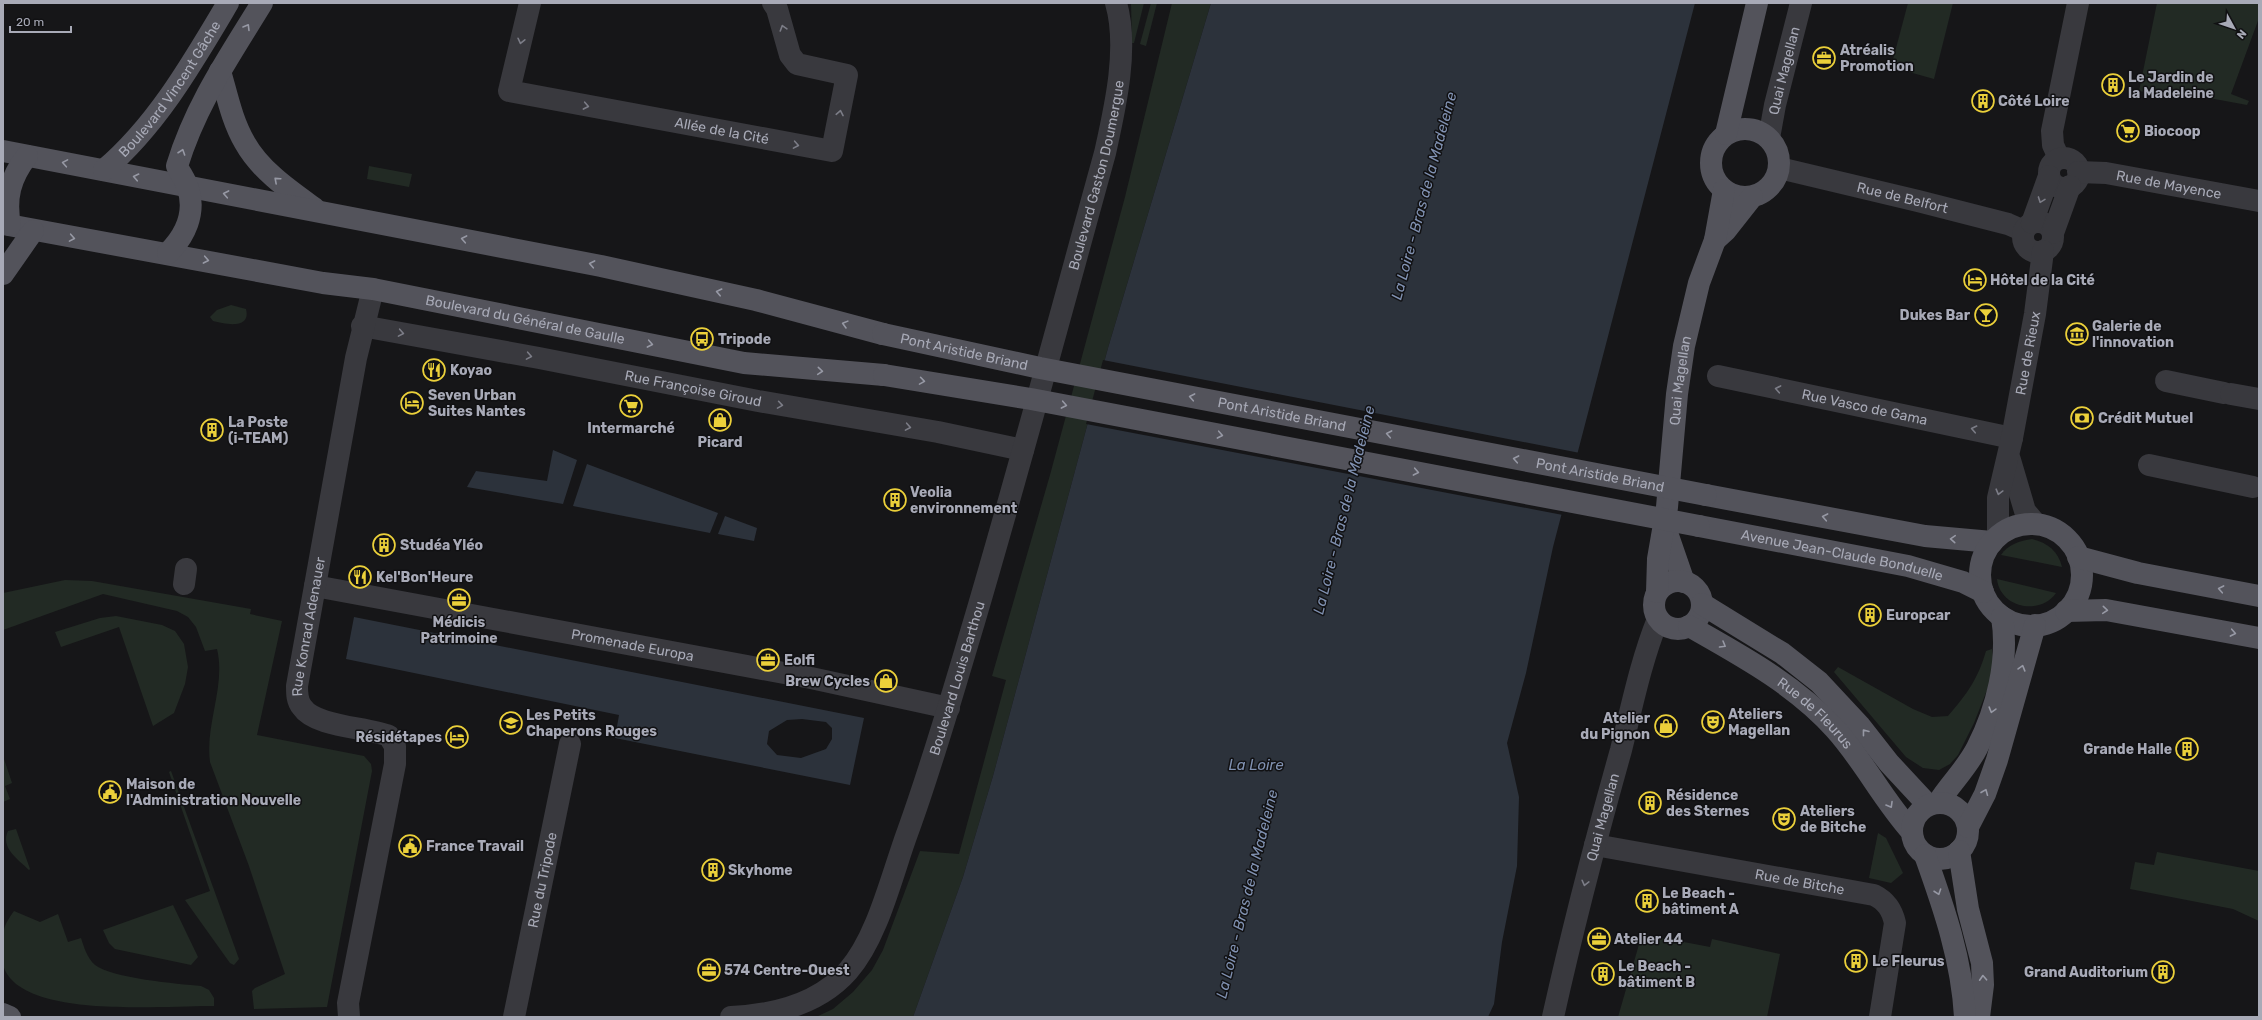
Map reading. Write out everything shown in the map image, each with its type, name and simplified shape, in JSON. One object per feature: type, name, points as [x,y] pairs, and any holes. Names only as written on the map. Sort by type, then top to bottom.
[{"type":"main road","name":"Boulevard Vincent Gâche","points":[[104,170],[119,157],[181,80],[228,3]]},
{"type":"main road","name":"Boulevard Vincent Gâche","points":[[188,187],[177,166],[199,108],[262,3]]},
{"type":"main road","points":[[1726,134],[1757,3]]},
{"type":"main road","points":[[220,71],[233,115],[245,144],[272,176],[319,212]]},
{"type":"main road","points":[[1751,129],[1769,138],[1778,152],[1779,168],[1770,187],[1762,193],[1752,197],[1736,196],[1724,190],[1714,178],[1711,160],[1717,143],[1726,134],[1738,130],[1751,129]]},
{"type":"main road","points":[[3,151],[319,212]]},
{"type":"main road","points":[[6,224],[7,205],[17,169],[27,156]]},
{"type":"main road","points":[[168,253],[181,240],[188,221],[191,204],[188,187]]},
{"type":"main road","name":"Quai Magellan","points":[[1658,592],[1658,559],[1664,525],[1677,394],[1685,339],[1699,283],[1714,240],[1724,190]]},
{"type":"main road","name":"Quai Magellan","points":[[1714,240],[1726,230],[1752,197]]},
{"type":"main road","name":"Pont Aristide Briand","points":[[319,212],[601,266],[756,300],[883,334],[1047,369],[1925,536],[1995,539]]},
{"type":"main road","name":"Boulevard du Général de Gaulle","points":[[6,224],[168,253],[322,283],[373,290],[744,363],[884,375],[1031,398],[1699,526]]},
{"type":"main road","points":[[3,274],[33,230]]},
{"type":"main road","points":[[2036,524],[2054,529],[2069,540],[2078,557],[2082,570],[2081,584],[2078,594],[2066,611],[2052,621],[2035,625],[2018,624],[2002,617],[1990,606],[1983,592],[1980,578],[1981,563],[1995,539],[2016,526],[2036,524]]},
{"type":"main road","name":"Quai Magellan","points":[[1664,525],[1684,582]]},
{"type":"main road","name":"Avenue Jean-Claude Bonduelle","points":[[1699,526],[1915,568],[1962,582],[1983,592]]},
{"type":"main road","points":[[2078,557],[2138,573],[2259,596]]},
{"type":"main road","points":[[1684,582],[1695,588],[1702,604],[1698,617],[1689,626],[1676,629],[1669,628],[1658,619],[1654,603],[1658,592],[1669,583],[1684,582]]},
{"type":"main road","name":"Rue de Fleurus","points":[[1702,604],[1782,653],[1819,682],[1933,804]]},
{"type":"main road","points":[[2066,611],[2106,610],[2259,638]]},
{"type":"main road","points":[[1965,1017],[1964,997],[1955,948],[1925,855],[1916,845],[1912,832],[1913,821],[1919,812],[1933,804],[1977,748],[1989,720],[1997,691],[2003,660],[2002,617]]},
{"type":"main road","points":[[1968,827],[1985,794],[1997,760],[2035,625]]},
{"type":"main road","name":"Rue de Fleurus","points":[[1689,626],[1766,672],[1794,692],[1836,729],[1863,764],[1894,812],[1912,832]]},
{"type":"main road","points":[[1766,672],[1782,653]]},
{"type":"main road","points":[[1925,855],[1943,859],[1959,851],[1968,836],[1968,827],[1964,817],[1958,809],[1948,804],[1933,804]]},
{"type":"main road","points":[[1959,851],[1968,909],[1982,963],[1983,984],[1979,1017]]},
{"type":"main road","points":[[3,1014],[11,1017]]},
{"type":"street","name":"Allée de la Cité","points":[[530,3],[509,91],[832,151],[847,74],[797,64],[790,55],[779,16],[773,3]]},
{"type":"street","name":"Boulevard Gaston Doumergue","points":[[1052,346],[1115,110],[1120,50],[1120,24],[1116,3]]},
{"type":"street","name":"Quai Magellan","points":[[1769,138],[1775,105],[1801,3]]},
{"type":"street","points":[[2048,242],[2036,252],[2029,249],[2024,239],[2054,167],[2052,131],[2078,3]]},
{"type":"street","name":"Rue de Mayence","points":[[2054,167],[2053,183],[2059,186],[2074,179],[2106,173],[2259,201]]},
{"type":"street","name":"Rue de Belfort","points":[[1779,168],[1801,172],[2008,224],[2028,227]]},
{"type":"street","name":"Rue de Rieux","points":[[1995,539],[1998,498],[2010,446],[2048,242],[2074,179]]},
{"type":"street","name":"Rue Konrad Adenauer","points":[[349,1017],[348,1003],[395,764],[395,752],[393,740],[389,736],[378,731],[321,719],[307,714],[301,707],[296,686],[362,326],[373,290]]},
{"type":"street","name":"Rue Françoise Giroud","points":[[362,326],[539,358],[758,401],[930,431],[1023,450]]},
{"type":"street","name":"Boulevard Louis Barthou","points":[[731,1017],[774,1012],[801,1004],[824,992],[848,971],[861,954],[872,933],[921,796],[948,708],[1052,346]]},
{"type":"street","name":"Rue Vasco de Gama","points":[[1718,376],[2010,446]]},
{"type":"street","points":[[2166,381],[2259,399]]},
{"type":"street","name":"Rue de Rieux","points":[[2010,446],[2025,511],[2036,524]]},
{"type":"street","points":[[2148,465],[2254,487]]},
{"type":"street","name":"Promenade Europa","points":[[315,586],[811,678],[948,708]]},
{"type":"street","name":"Quai Magellan","points":[[1553,1017],[1595,845],[1641,671],[1658,619]]},
{"type":"street","name":"Rue du Tripode","points":[[514,1017],[570,744]]},
{"type":"street","name":"Rue de Bitche","points":[[1595,845],[1874,895],[1882,899],[1892,912],[1895,922],[1880,1017]]},
{"type":"shaded area","points":[[1131,3],[1144,3],[1134,43],[1132,43]]},
{"type":"shaded area","points":[[1151,3],[1157,3],[1146,46],[1140,44]]},
{"type":"shaded area","points":[[1172,3],[1211,3],[1108,348],[993,776],[963,877],[913,1017],[816,1017],[833,1009],[853,992],[872,970],[883,950],[920,851],[959,854],[1006,680],[992,676],[1050,475],[1125,197]]},
{"type":"shaded area","points":[[1908,3],[1953,3],[1934,79],[1891,67]]},
{"type":"shaded area","points":[[2157,3],[2259,3],[2259,18],[2231,94],[2249,101],[2247,105],[2166,90],[2164,95],[2139,91]]},
{"type":"shaded area","points":[[369,166],[412,174],[409,187],[367,179]]},
{"type":"shaded area","points":[[231,305],[246,309],[247,316],[241,323],[230,324],[213,321],[210,317],[217,310]]},
{"type":"shaded area","points":[[2032,539],[2052,548],[2058,556],[2062,567],[2001,555],[2007,548],[2019,542]]},
{"type":"shaded area","points":[[1997,579],[2056,593],[2049,600],[2040,605],[2022,606],[2005,597],[2000,589]]},
{"type":"shaded area","points":[[65,580],[92,581],[251,609],[250,614],[282,621],[257,735],[364,756],[371,764],[372,771],[327,1007],[254,1009],[252,991],[255,988],[285,974],[249,866],[210,762],[210,734],[219,677],[217,649],[205,651],[196,627],[188,617],[177,611],[103,594],[3,630],[3,593]]},
{"type":"shaded area","points":[[116,616],[162,625],[175,631],[184,644],[188,667],[185,684],[174,713],[153,726],[119,627],[61,647],[55,632],[100,618]]},
{"type":"shaded area","points":[[1992,649],[1993,661],[1989,685],[1974,723],[1958,755],[1950,764],[1939,770],[1923,768],[1906,757],[1834,672],[1838,667],[1913,709],[1932,717],[1948,716],[1971,686],[1986,651]]},
{"type":"shaded area","points":[[3,756],[12,783],[5,786],[10,799],[3,802]]},
{"type":"shaded area","points":[[171,771],[239,959],[234,965],[230,963],[185,900],[210,891],[169,772]]},
{"type":"shaded area","points":[[16,829],[30,869],[29,870],[11,853],[6,843],[8,831]]},
{"type":"shaded area","points":[[1878,833],[1886,838],[1903,873],[1891,883],[1869,878]]},
{"type":"shaded area","points":[[2157,852],[2259,871],[2259,921],[2233,909],[2130,889],[2135,862],[2154,865]]},
{"type":"shaded area","points":[[173,905],[198,957],[191,965],[115,949],[109,943],[103,930]]},
{"type":"shaded area","points":[[14,911],[40,922],[58,914],[68,942],[81,938],[92,962],[103,970],[130,977],[201,986],[209,990],[214,998],[214,1006],[99,1006],[67,1003],[39,996],[17,985],[3,966],[4,931],[7,922]]},
{"type":"shaded area","points":[[1642,934],[1710,947],[1712,939],[1780,954],[1767,1017],[1618,1017]]},
{"type":"water","name":"La Loire","points":[[1211,3],[1695,3],[1553,547],[1526,673],[1507,743],[1519,797],[1517,866],[1502,942],[1494,1004],[1488,1017],[913,1017],[963,877],[993,776],[1108,348]]},
{"type":"water","points":[[553,450],[577,460],[563,504],[467,487],[476,471],[547,481]]},
{"type":"water","points":[[587,464],[718,513],[710,533],[573,506]]},
{"type":"water","points":[[725,516],[757,528],[754,541],[718,534]]},
{"type":"water","points":[[354,617],[864,718],[850,785],[615,738],[619,715],[346,659]],"holes":[[[802,719],[826,722],[832,728],[832,739],[826,749],[801,758],[777,755],[767,744],[769,731],[787,720]]]},
{"type":"pier","points":[[1103,360],[1580,453],[1563,515],[1086,424]]},
{"type":"place","name":"Atréalis Promotion","points":[[1824,58]]},
{"type":"place","name":"Le Jardin de la Madeleine","points":[[2113,85]]},
{"type":"place","name":"Côté Loire","points":[[1983,101]]},
{"type":"place","name":"Biocoop","points":[[2128,131]]},
{"type":"place","name":"Hôtel de la Cité","points":[[1975,280]]},
{"type":"place","name":"Dukes Bar","points":[[1986,315]]},
{"type":"place","name":"Galerie de l'innovation","points":[[2077,334]]},
{"type":"place","name":"Tripode","points":[[702,339]]},
{"type":"place","name":"Koyao","points":[[434,370]]},
{"type":"place","name":"Seven Urban Suites Nantes","points":[[412,403]]},
{"type":"place","name":"Intermarché","points":[[631,406]]},
{"type":"place","name":"Crédit Mutuel","points":[[2082,418]]},
{"type":"place","name":"Picard","points":[[720,420]]},
{"type":"place","name":"La Poste (i-TEAM)","points":[[212,430]]},
{"type":"place","name":"Veolia environnement","points":[[895,500]]},
{"type":"place","name":"Studéa Yléo","points":[[384,545]]},
{"type":"place","name":"Kel'Bon'Heure","points":[[360,577]]},
{"type":"place","name":"Médicis Patrimoine","points":[[459,600]]},
{"type":"place","name":"Europcar","points":[[1870,615]]},
{"type":"place","name":"Eolfi","points":[[768,660]]},
{"type":"place","name":"Brew Cycles","points":[[886,681]]},
{"type":"place","name":"Ateliers Magellan","points":[[1713,722]]},
{"type":"place","name":"Les Petits Chaperons Rouges","points":[[511,723]]},
{"type":"place","name":"Atelier du Pignon","points":[[1666,726]]},
{"type":"place","name":"Résidétapes","points":[[457,737]]},
{"type":"place","name":"Grande Halle","points":[[2187,749]]},
{"type":"place","name":"Maison de l'Administration Nouvelle","points":[[110,792]]},
{"type":"place","name":"Résidence des Sternes","points":[[1650,803]]},
{"type":"place","name":"Ateliers de Bitche","points":[[1784,819]]},
{"type":"place","name":"France Travail","points":[[410,846]]},
{"type":"place","name":"Skyhome","points":[[713,870]]},
{"type":"place","name":"Le Beach - bâtiment A","points":[[1647,901]]},
{"type":"place","name":"Atelier 44","points":[[1599,939]]},
{"type":"place","name":"Le Fleurus","points":[[1856,961]]},
{"type":"place","name":"574 Centre-Ouest","points":[[709,970]]},
{"type":"place","name":"Grand Auditorium","points":[[2163,972]]},
{"type":"place","name":"Le Beach - bâtiment B","points":[[1603,974]]},
{"type":"water label","name":"La Loire - Bras de la Madeleine","points":[[1424,196]]},
{"type":"water label","name":"La Loire - Bras de la Madeleine","points":[[1344,510]]},
{"type":"water label","name":"La Loire - Bras de la Madeleine","points":[[1247,894]]}]
